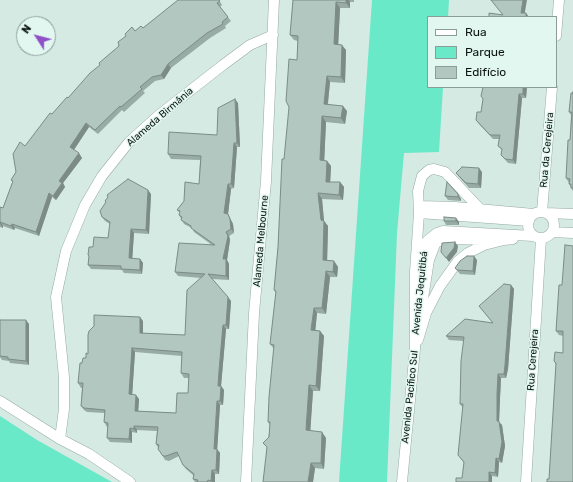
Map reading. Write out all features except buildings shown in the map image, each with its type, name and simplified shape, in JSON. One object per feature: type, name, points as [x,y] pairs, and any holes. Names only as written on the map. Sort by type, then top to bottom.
[{"type":"street","name":"Alameda Melbourne","points":[[246,482],[254,313],[266,181],[274,0]]},
{"type":"street","points":[[557,24],[559,0]]},
{"type":"street","name":"Alameda Birmânia","points":[[60,439],[64,409],[64,378],[56,297],[66,251],[85,205],[102,176],[129,142],[165,110],[223,64],[250,45],[273,35]]},
{"type":"street","name":"Rua da Cerejeira","points":[[538,215],[552,88]]},
{"type":"street","name":"Avenida Pacífico Sul","points":[[402,482],[414,349],[415,272],[419,210],[418,184],[422,176],[429,170],[440,169],[450,176],[481,210]]},
{"type":"street","points":[[419,210],[538,215],[573,214]]},
{"type":"street","points":[[414,349],[426,312],[440,286],[450,270],[468,253],[484,245],[504,240],[549,236],[552,232],[554,224],[550,216],[481,210],[419,210]]},
{"type":"street","points":[[537,237],[528,229],[538,215]]},
{"type":"street","name":"Avenida Jequitibá","points":[[414,349],[423,249],[431,236],[443,231],[537,237]]},
{"type":"street","points":[[552,232],[573,233]]},
{"type":"street","name":"Rua Cerejeira","points":[[526,482],[537,237]]},
{"type":"street","name":"Avenida Jequitibá","points":[[414,349],[427,267],[430,253],[436,242],[451,239],[504,240]]},
{"type":"street","points":[[0,401],[60,439],[89,454],[130,482]]},
{"type":"green space","points":[[372,0],[449,0],[448,16],[427,16],[427,88],[443,88],[439,152],[404,153],[397,233],[387,482],[339,482]]},
{"type":"green space","points":[[0,416],[37,440],[112,482],[0,482]]}]
